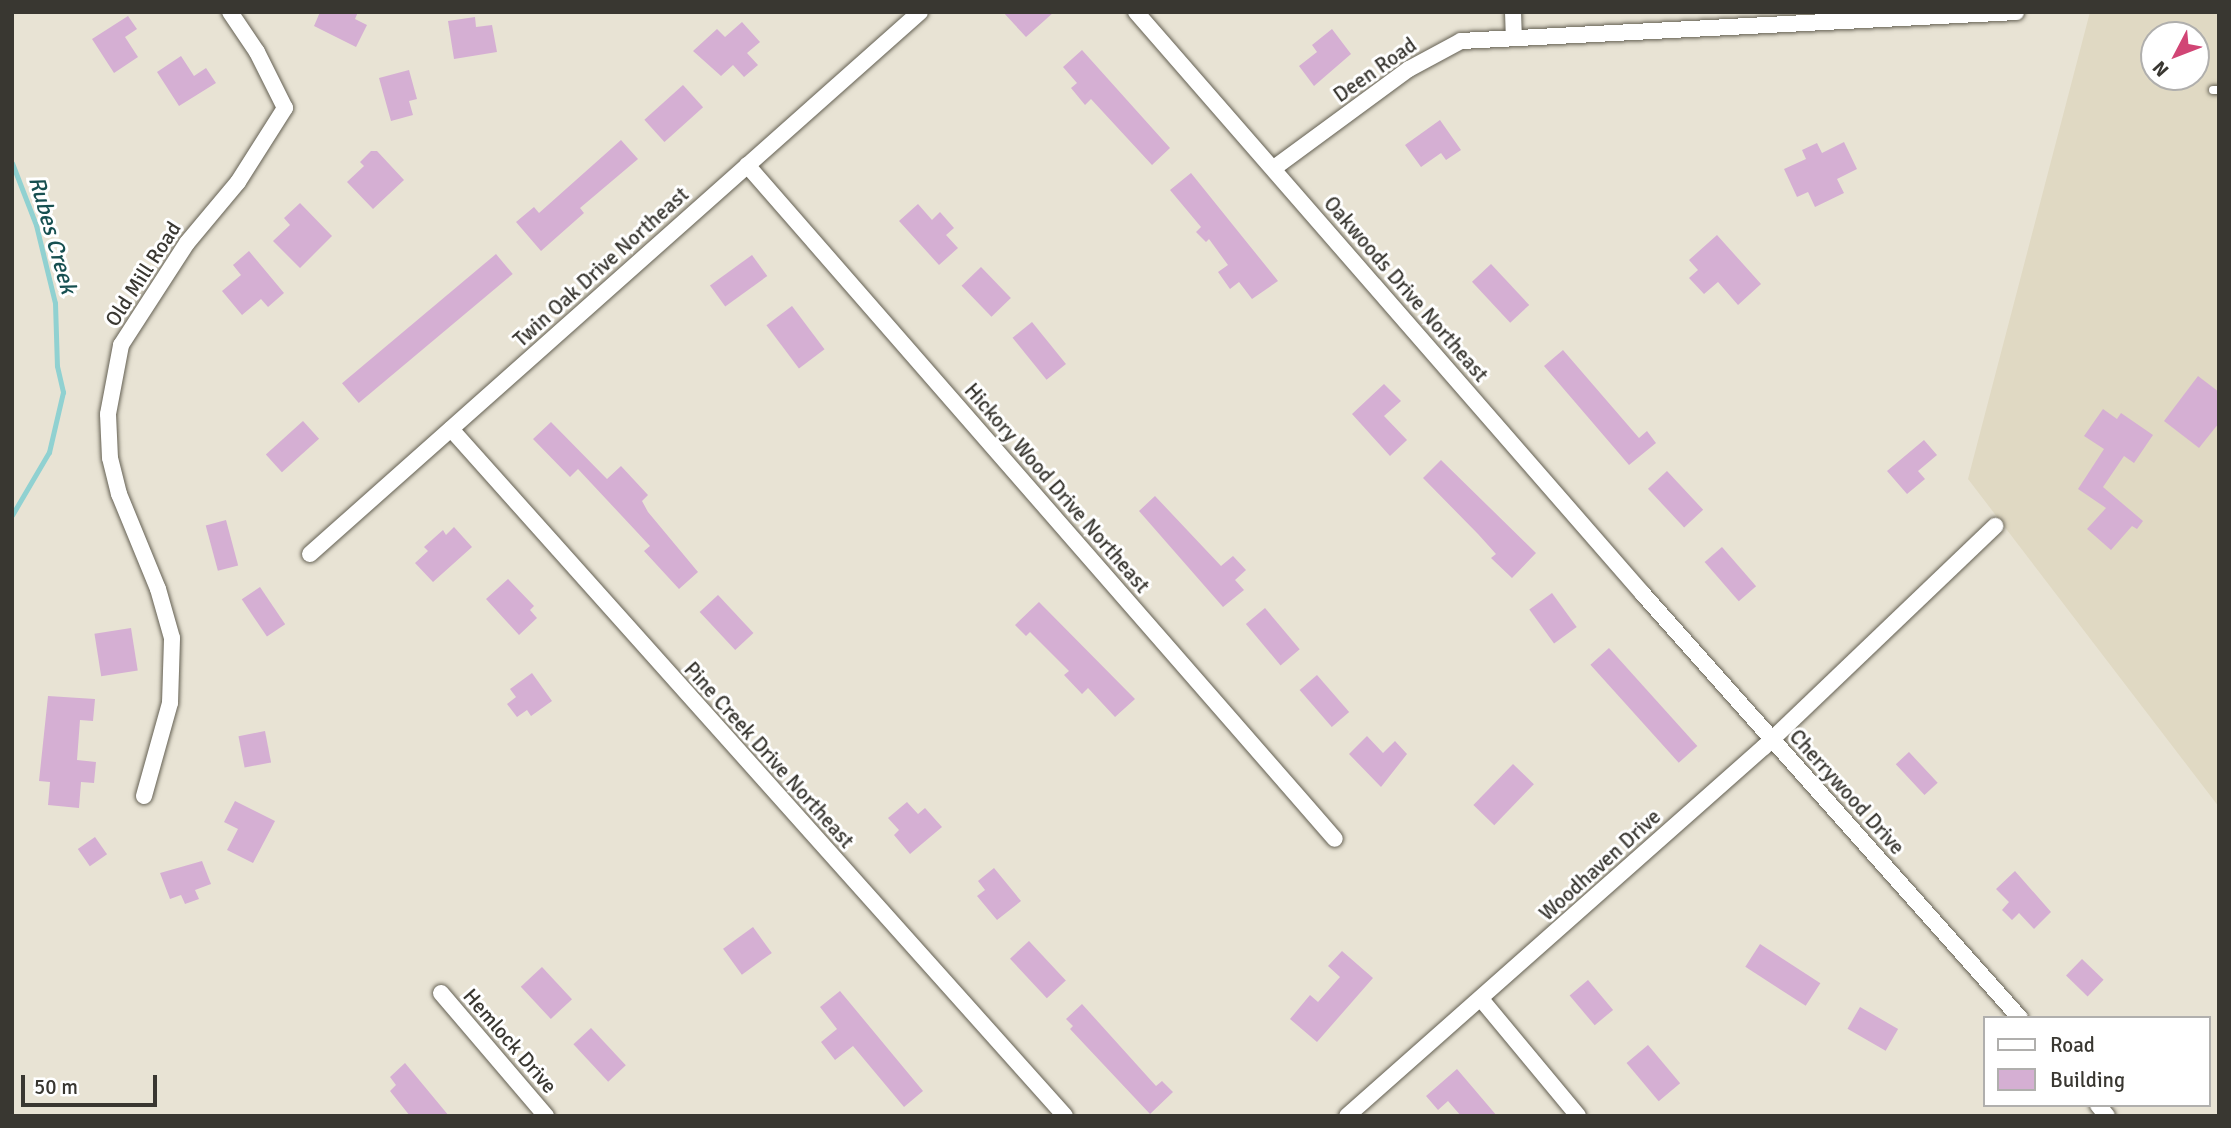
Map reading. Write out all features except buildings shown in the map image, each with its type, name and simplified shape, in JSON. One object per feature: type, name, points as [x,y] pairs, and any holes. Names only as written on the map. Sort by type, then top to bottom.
[{"type":"street","name":"Old Mill Road","points":[[144,796],[170,703],[172,638],[158,589],[119,494],[110,458],[108,414],[121,345],[187,243],[238,182],[285,108],[257,52],[230,12]]},
{"type":"street","name":"Twin Oak Drive Northeast","points":[[310,554],[920,12]]},
{"type":"street","name":"Oakwoods Drive Northeast","points":[[1136,12],[1643,594]]},
{"type":"street","points":[[1513,12],[1514,36]]},
{"type":"street","name":"Deen Road","points":[[1274,168],[1447,46],[1514,36],[2016,12]]},
{"type":"street","name":"Hickory Wood Drive Northeast","points":[[747,165],[1335,839]]},
{"type":"street","name":"Pine Creek Drive Northeast","points":[[451,429],[1061,1112]]},
{"type":"street","name":"Woodhaven Drive","points":[[1347,1116],[1764,747],[1770,737],[1995,526]]},
{"type":"street","name":"Cherrywood Drive","points":[[1643,594],[2018,1016]]},
{"type":"street","name":"Hemlock Drive","points":[[441,993],[546,1116]]},
{"type":"street","points":[[1481,999],[1578,1116]]},
{"type":"shaded area","points":[[2090,12],[2219,12],[2219,807],[1968,479]]},
{"type":"waterway","name":"Rubes Creek","points":[[12,163],[36,225],[55,303],[57,366],[63,392],[49,452],[12,515]]}]
